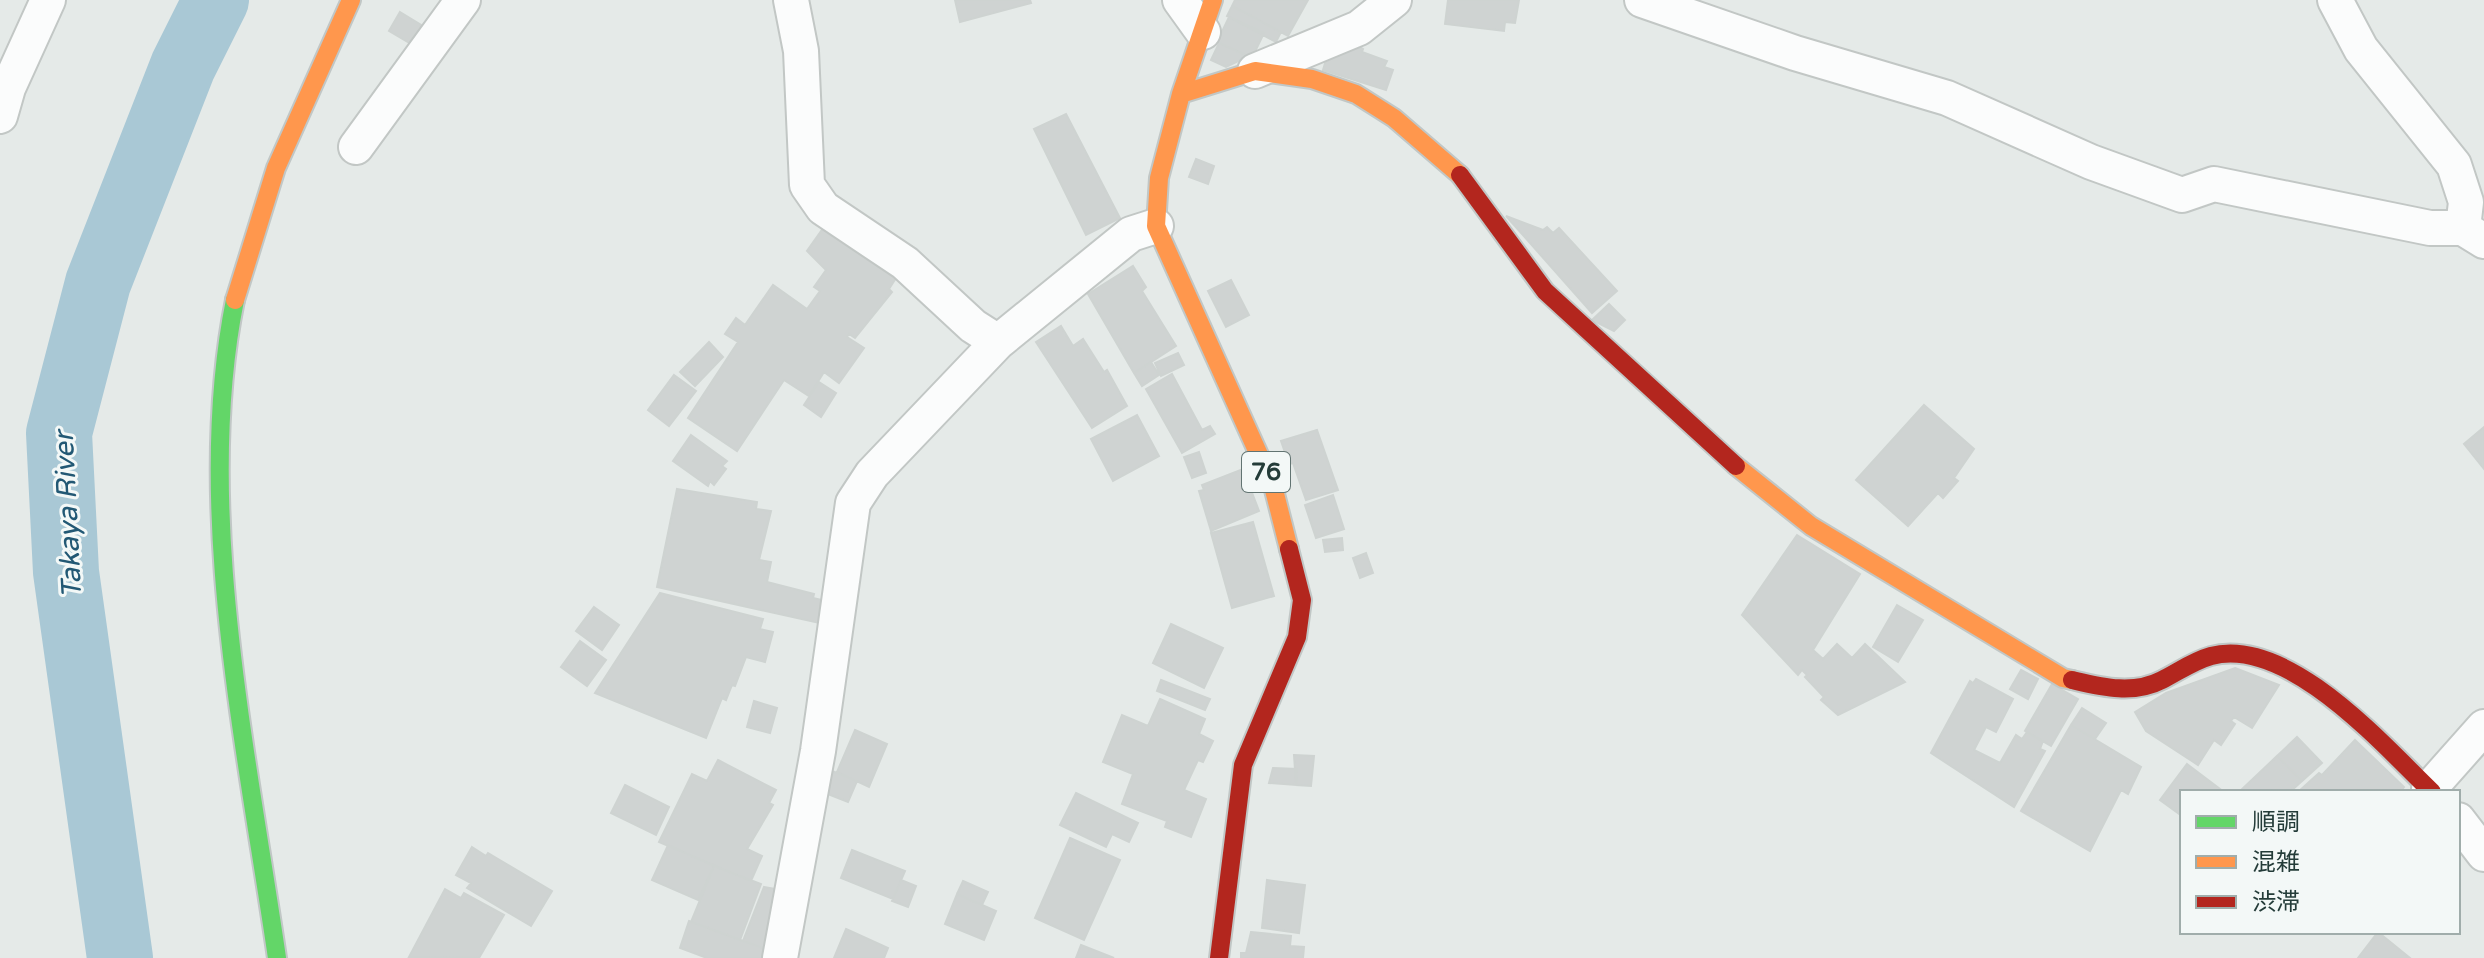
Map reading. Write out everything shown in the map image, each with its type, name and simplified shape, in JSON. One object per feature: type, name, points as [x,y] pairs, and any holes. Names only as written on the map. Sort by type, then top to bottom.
[{"type":"street","points":[[0,116],[8,88],[48,0]]},
{"type":"street","points":[[277,958],[224,572],[221,447],[226,347],[248,248],[282,148],[351,0]]},
{"type":"street","points":[[356,147],[463,0]]},
{"type":"street","points":[[791,0],[801,51],[807,185],[823,208],[905,263],[973,326],[998,342]]},
{"type":"street","points":[[1180,0],[1208,16]]},
{"type":"street","points":[[1181,94],[1255,71],[1359,28],[1394,0]]},
{"type":"street","points":[[1642,0],[1795,53],[1947,98],[2091,162],[2182,195],[2214,184],[2473,235],[2454,165],[2361,49],[2335,0]]},
{"type":"street","name":"76","points":[[1208,16],[1181,94],[1159,178],[1156,226],[1273,486],[1302,600],[1297,637],[1243,765],[1219,958]]},
{"type":"street","points":[[1255,71],[1312,79],[1356,94],[1394,118],[1457,171],[1545,291],[1711,446],[1811,526],[2063,678],[2105,687],[2150,686],[2216,654],[2252,653],[2292,673],[2354,717],[2429,790]]},
{"type":"street","points":[[780,958],[818,751],[853,503],[872,474],[998,342],[1131,234],[1156,226]]},
{"type":"street","points":[[2431,790],[2484,727]]},
{"type":"street","points":[[2460,823],[2484,854]]},
{"type":"building","points":[[955,0],[1030,0],[1031,3],[960,22]]},
{"type":"building","points":[[1235,0],[1308,0],[1288,36],[1232,6]]},
{"type":"building","points":[[1448,0],[1519,0],[1515,23],[1505,22],[1504,31],[1445,24]]},
{"type":"building","points":[[1232,6],[1281,32],[1276,42],[1227,16]]},
{"type":"building","points":[[400,12],[423,26],[411,44],[389,31]]},
{"type":"building","points":[[1229,17],[1264,33],[1252,58],[1217,42]]},
{"type":"building","points":[[1347,40],[1363,49],[1362,52],[1387,61],[1384,67],[1393,70],[1386,90],[1323,70],[1328,53]]},
{"type":"building","points":[[1219,43],[1249,56],[1226,67],[1211,60]]},
{"type":"building","points":[[1066,114],[1120,218],[1086,235],[1034,129]]},
{"type":"building","points":[[1196,159],[1214,166],[1208,184],[1189,177]]},
{"type":"building","points":[[1506,216],[1543,230],[1547,227],[1553,233],[1559,228],[1617,291],[1592,313]]},
{"type":"building","points":[[824,227],[896,278],[889,289],[892,292],[855,338],[849,334],[847,337],[864,348],[839,383],[824,372],[809,396],[784,380],[737,451],[688,418],[738,342],[725,334],[736,318],[745,325],[773,285],[807,309],[820,291],[814,287],[826,270],[807,251]]},
{"type":"building","points":[[1133,266],[1146,287],[1142,291],[1176,346],[1134,373],[1088,294]]},
{"type":"building","points":[[1231,280],[1249,315],[1226,327],[1208,291]]},
{"type":"building","points":[[1609,304],[1625,320],[1614,331],[1592,320]]},
{"type":"building","points":[[1061,326],[1073,346],[1083,339],[1104,372],[1107,370],[1127,406],[1092,428],[1036,342]]},
{"type":"building","points":[[709,342],[723,357],[695,386],[680,372]]},
{"type":"building","points":[[1178,353],[1184,365],[1161,376],[1155,363]]},
{"type":"building","points":[[1151,362],[1159,375],[1142,386],[1134,373]]},
{"type":"building","points":[[1172,374],[1202,430],[1210,426],[1215,434],[1182,453],[1146,389]]},
{"type":"building","points":[[674,375],[696,391],[669,426],[648,410]]},
{"type":"building","points":[[819,382],[836,393],[821,417],[804,405]]},
{"type":"building","points":[[1924,405],[1974,449],[1954,478],[1958,481],[1943,498],[1938,493],[1908,526],[1856,480]]},
{"type":"building","points":[[1137,415],[1159,456],[1113,481],[1091,439]]},
{"type":"building","points":[[2484,427],[2484,469],[2464,444]]},
{"type":"building","points":[[1317,430],[1338,490],[1306,500],[1293,463],[1289,464],[1281,441]]},
{"type":"building","points":[[691,435],[727,461],[722,466],[726,469],[714,485],[710,481],[708,486],[673,461]]},
{"type":"building","points":[[1199,452],[1206,473],[1192,478],[1184,457]]},
{"type":"building","points":[[1243,469],[1259,511],[1211,531],[1199,491],[1204,490],[1202,485]]},
{"type":"building","points":[[677,489],[757,502],[756,509],[771,511],[759,560],[771,562],[767,582],[814,594],[813,598],[826,601],[820,623],[657,587]]},
{"type":"building","points":[[1333,495],[1344,529],[1316,538],[1305,505]]},
{"type":"building","points":[[1253,522],[1274,596],[1232,608],[1211,533]]},
{"type":"building","points":[[1797,535],[1860,574],[1813,650],[1823,659],[1837,644],[1852,658],[1865,644],[1905,682],[1838,715],[1821,700],[1824,697],[1805,677],[1807,675],[1802,670],[1798,675],[1742,615]]},
{"type":"building","points":[[1342,538],[1343,550],[1325,552],[1323,540]]},
{"type":"building","points":[[1366,553],[1373,573],[1360,578],[1353,558]]},
{"type":"building","points":[[660,593],[763,619],[760,629],[773,632],[765,662],[746,657],[735,686],[732,685],[726,700],[722,698],[706,738],[595,693]]},
{"type":"building","points":[[1897,605],[1923,620],[1898,662],[1873,647]]},
{"type":"building","points":[[594,607],[619,625],[602,650],[576,631]]},
{"type":"building","points":[[1171,624],[1223,648],[1204,688],[1153,663]]},
{"type":"building","points":[[580,641],[606,660],[587,686],[561,667]]},
{"type":"building","points":[[2235,668],[2279,685],[2252,728],[2234,717],[2231,721],[2235,724],[2221,745],[2214,740],[2198,765],[2146,731],[2135,712],[2166,693]]},
{"type":"building","points":[[2021,670],[2038,679],[2028,699],[2010,689]]},
{"type":"building","points":[[1976,679],[2013,699],[1996,732],[1986,727],[1974,750],[2000,763],[2016,735],[2022,739],[2027,732],[2043,741],[2040,749],[2045,751],[2014,807],[1931,753],[1970,681],[1973,683]]},
{"type":"building","points":[[1161,680],[1210,699],[1205,710],[1157,691]]},
{"type":"building","points":[[2052,684],[2078,699],[2051,746],[2025,731]]},
{"type":"building","points":[[1160,699],[1205,719],[1199,734],[1213,741],[1203,762],[1198,760],[1184,790],[1206,799],[1191,837],[1165,827],[1167,821],[1122,804],[1133,774],[1103,762],[1122,715],[1148,726]]},
{"type":"building","points":[[754,701],[777,708],[770,733],[747,727]]},
{"type":"building","points":[[2082,708],[2106,723],[2095,739],[2071,725]]},
{"type":"building","points":[[2071,725],[2141,767],[2128,794],[2121,790],[2090,851],[2021,811]]},
{"type":"building","points":[[855,730],[887,744],[869,787],[837,772]]},
{"type":"building","points":[[2297,737],[2322,763],[2302,781],[2277,756]]},
{"type":"building","points":[[2355,740],[2404,787],[2402,790],[2300,790],[2319,773],[2322,775]]},
{"type":"building","points":[[1294,755],[1314,756],[1311,786],[1296,785]]},
{"type":"building","points":[[2277,756],[2302,781],[2292,790],[2241,790]]},
{"type":"building","points":[[718,760],[776,790],[769,803],[773,805],[747,849],[762,856],[751,881],[659,842],[692,774],[707,781]]},
{"type":"building","points":[[2187,764],[2221,790],[2180,790],[2180,815],[2160,800]]},
{"type":"building","points":[[1273,768],[1297,769],[1296,785],[1269,783]]},
{"type":"building","points":[[832,771],[857,781],[848,802],[828,794]]},
{"type":"building","points":[[625,785],[669,807],[656,835],[611,813]]},
{"type":"building","points":[[1076,793],[1138,823],[1129,842],[1112,834],[1106,847],[1060,825]]},
{"type":"building","points":[[1070,838],[1120,860],[1084,940],[1035,918]]},
{"type":"building","points":[[668,845],[714,866],[698,900],[652,880]]},
{"type":"building","points":[[472,847],[486,856],[488,853],[552,891],[531,926],[467,888],[471,883],[456,875]]},
{"type":"building","points":[[852,850],[905,871],[893,899],[841,878]]},
{"type":"building","points":[[714,866],[761,884],[740,940],[691,922]]},
{"type":"building","points":[[901,880],[916,886],[908,907],[892,901]]},
{"type":"building","points":[[1267,880],[1305,885],[1299,933],[1262,928]]},
{"type":"building","points":[[963,881],[988,892],[982,905],[957,894]]},
{"type":"building","points":[[764,887],[787,891],[768,950],[743,941]]},
{"type":"building","points":[[445,889],[461,898],[464,893],[504,915],[479,958],[409,957]]},
{"type":"building","points":[[957,894],[996,911],[984,940],[945,924]]},
{"type":"building","points":[[689,921],[768,950],[774,958],[707,958],[680,948]]},
{"type":"building","points":[[846,929],[888,948],[884,958],[834,958]]},
{"type":"building","points":[[1251,932],[1291,936],[1290,946],[1304,947],[1303,958],[1241,958],[1241,953],[1246,953]]},
{"type":"building","points":[[2376,934],[2380,934],[2410,958],[2358,958]]},
{"type":"building","points":[[1081,945],[1114,958],[1076,958]]},
{"type":"waterway","name":"Takaya River","points":[[120,958],[66,572],[59,433],[98,283],[183,66],[216,0]]},
{"type":"traffic: fast","points":[[235,300],[224,379],[220,461],[222,545],[239,713],[277,958]]},
{"type":"traffic: slow","points":[[235,300],[276,168],[351,0]]},
{"type":"traffic: slow","points":[[1213,0],[1181,94],[1159,178],[1156,226],[1273,486],[1289,549]]},
{"type":"traffic: slow","points":[[1181,94],[1255,71],[1312,79],[1356,94],[1394,118],[1460,175]]},
{"type":"traffic: slow","points":[[1736,466],[1811,526],[2063,678],[2072,680]]},
{"type":"traffic: jam","points":[[1460,175],[1545,291],[1736,466]]},
{"type":"traffic: jam","points":[[1219,958],[1243,765],[1297,637],[1302,600],[1289,549]]},
{"type":"traffic: jam","points":[[2072,680],[2129,688],[2151,685],[2211,656],[2241,654],[2271,662],[2332,698],[2430,790]]}]
